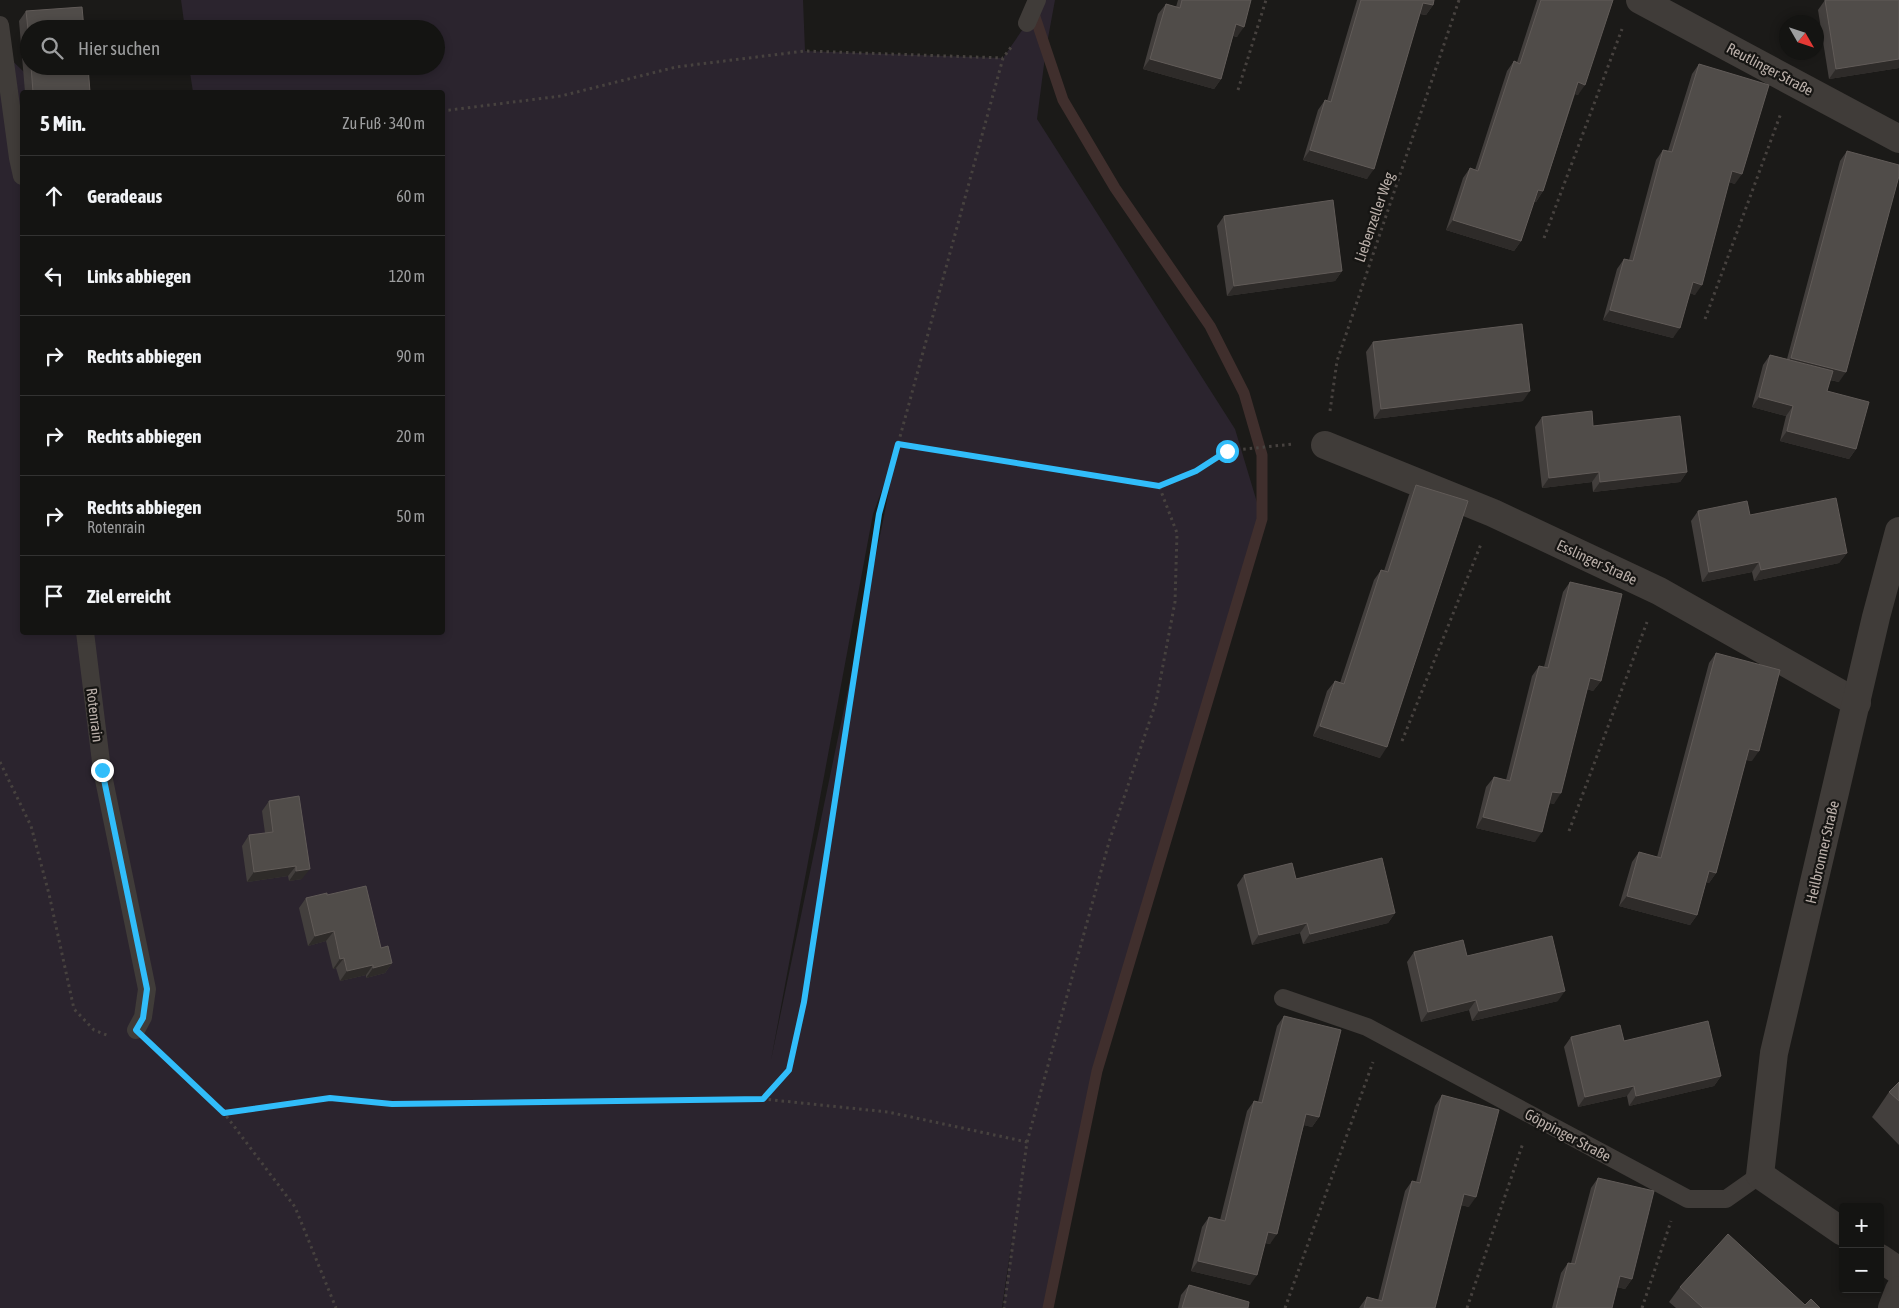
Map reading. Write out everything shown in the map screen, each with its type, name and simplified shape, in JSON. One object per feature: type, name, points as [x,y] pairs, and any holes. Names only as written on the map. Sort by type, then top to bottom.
[{"type":"street","name":"Reutlinger Straße","points":[[1640,0],[1899,139]]},
{"type":"street","name":"Esslinger Straße","points":[[1325,445],[1493,513],[1659,591],[1857,704]]},
{"type":"street","name":"Heilbronner Straße","points":[[1760,1175],[1774,1052],[1876,617],[1899,531]]},
{"type":"street","points":[[1760,1175],[1839,1229]]},
{"type":"street","points":[[1884,1261],[1899,1271]]},
{"type":"street","points":[[1892,1308],[1899,1290]]},
{"type":"lane","points":[[1027,23],[1037,0]]},
{"type":"lane","points":[[0,25],[20,167]]},
{"type":"lane","name":"Rotenrain","points":[[85,635],[102,770],[147,989],[143,1018],[136,1030]]},
{"type":"lane","name":"Göppinger Straße","points":[[1283,998],[1367,1027],[1688,1198],[1726,1199],[1760,1175]]},
{"type":"path","points":[[1238,90],[1266,0]]},
{"type":"path","name":"Liebenzeller Weg","points":[[1325,445],[1337,361],[1459,0]]},
{"type":"path","points":[[763,1099],[789,1070],[804,1002],[879,514],[1003,58],[1027,23]]},
{"type":"path","points":[[1544,238],[1622,28]]},
{"type":"path","points":[[445,111],[560,96],[676,67],[804,51],[1003,58]]},
{"type":"path","points":[[1704,319],[1792,82]]},
{"type":"path","points":[[898,444],[1159,486],[1196,471],[1227,451],[1293,444]]},
{"type":"path","points":[[1004,1308],[1026,1142],[1109,842],[1156,702],[1175,602],[1176,532],[1159,486]]},
{"type":"path","points":[[1402,741],[1493,513]]},
{"type":"path","points":[[1569,831],[1659,591]]},
{"type":"path","points":[[0,762],[31,826],[49,894],[74,1009],[94,1030],[113,1037],[136,1030],[224,1113],[295,1207],[336,1308]]},
{"type":"path","points":[[1285,1308],[1382,1036]]},
{"type":"path","points":[[224,1113],[330,1098],[392,1104],[763,1099],[888,1112],[1026,1142]]},
{"type":"path","points":[[1468,1308],[1532,1116]]},
{"type":"path","points":[[1642,1308],[1680,1194]]},
{"type":"shaded area","points":[[181,0],[803,0],[805,51],[1003,58],[1027,23],[1037,0],[1055,0],[1046,49],[1037,119],[1235,429],[1262,519],[1097,1071],[1048,1308],[1003,1308],[1014,1225],[1002,1308],[0,1308],[0,42],[2,51],[20,68],[20,75],[27,75],[43,90],[20,90],[20,635],[445,635],[445,90],[193,90],[190,75],[445,75],[445,20],[184,20]],"holes":[[[897,449],[884,516],[771,1060],[873,514]]]},
{"type":"building","points":[[1182,0],[1251,0],[1244,27],[1236,24],[1221,79],[1150,59],[1166,4],[1180,8]]},
{"type":"building","points":[[1361,0],[1434,0],[1433,5],[1423,3],[1374,169],[1310,150],[1325,100],[1331,102]]},
{"type":"building","points":[[1541,0],[1613,0],[1585,85],[1578,82],[1543,191],[1538,190],[1521,241],[1453,220],[1470,168],[1478,171],[1514,61],[1520,64]]},
{"type":"building","points":[[1825,0],[1899,0],[1899,59],[1836,69]]},
{"type":"building","points":[[82,7],[83,20],[27,20],[26,11]]},
{"type":"building","points":[[1699,64],[1769,85],[1742,174],[1732,171],[1702,285],[1693,282],[1680,328],[1610,310],[1624,259],[1633,261],[1663,150],[1672,152]]},
{"type":"building","points":[[32,75],[89,75],[90,90],[33,90]]},
{"type":"building","points":[[1847,151],[1899,165],[1899,176],[1846,372],[1791,358]]},
{"type":"building","points":[[1333,200],[1342,271],[1234,286],[1224,216]]},
{"type":"building","points":[[1522,324],[1530,391],[1381,409],[1373,342]]},
{"type":"building","points":[[1770,355],[1833,371],[1827,391],[1869,402],[1856,449],[1787,431],[1793,406],[1759,397]]},
{"type":"building","points":[[1592,411],[1593,426],[1680,416],[1687,472],[1600,482],[1599,472],[1549,478],[1542,417]]},
{"type":"building","points":[[1416,485],[1468,501],[1387,747],[1320,726],[1335,681],[1344,684],[1381,570],[1388,572]]},
{"type":"building","points":[[1836,498],[1847,553],[1761,570],[1759,562],[1709,572],[1698,511],[1747,501],[1750,515]]},
{"type":"building","points":[[1570,582],[1622,594],[1601,681],[1590,678],[1561,793],[1552,792],[1542,832],[1483,817],[1494,777],[1510,781],[1539,666],[1548,668]]},
{"type":"building","points":[[1716,653],[1780,670],[1759,751],[1749,749],[1716,873],[1709,871],[1697,915],[1627,896],[1639,852],[1661,858]]},
{"type":"building","points":[[299,796],[310,869],[296,871],[296,866],[254,872],[249,835],[273,832],[269,801]]},
{"type":"building","points":[[1382,858],[1395,913],[1310,934],[1307,923],[1259,935],[1244,875],[1292,863],[1296,879]]},
{"type":"building","points":[[366,886],[381,948],[388,946],[392,963],[373,968],[373,965],[347,971],[344,958],[340,959],[334,931],[315,936],[306,898]]},
{"type":"building","points":[[1552,936],[1565,991],[1479,1011],[1476,1000],[1428,1012],[1414,952],[1463,940],[1467,956]]},
{"type":"building","points":[[1284,1016],[1341,1030],[1319,1117],[1306,1114],[1277,1234],[1268,1232],[1257,1275],[1198,1261],[1209,1217],[1225,1221],[1254,1101],[1262,1103]]},
{"type":"building","points":[[1708,1021],[1721,1076],[1636,1096],[1634,1086],[1585,1097],[1571,1037],[1620,1025],[1624,1041]]},
{"type":"building","points":[[1899,1082],[1899,1101],[1889,1092]]},
{"type":"building","points":[[1442,1095],[1499,1110],[1476,1197],[1464,1194],[1435,1308],[1364,1308],[1367,1297],[1382,1301],[1412,1181],[1420,1183]]},
{"type":"building","points":[[1598,1178],[1654,1191],[1632,1279],[1620,1276],[1612,1308],[1556,1308],[1568,1263],[1575,1264]]},
{"type":"building","points":[[1728,1234],[1805,1305],[1811,1299],[1820,1308],[1703,1308],[1680,1287]]},
{"type":"building","points":[[1189,1285],[1249,1302],[1248,1308],[1182,1308]]},
{"type":"waterway","points":[[1032,8],[1063,100],[1115,188],[1210,326],[1244,393],[1262,455],[1262,519],[1097,1071],[1048,1308]]},
{"type":"route","points":[[102,770],[147,989],[143,1018],[136,1030],[224,1113],[330,1098],[392,1104],[763,1099],[789,1070],[804,1002],[879,514],[898,444],[1159,486],[1196,471],[1227,451]]}]
